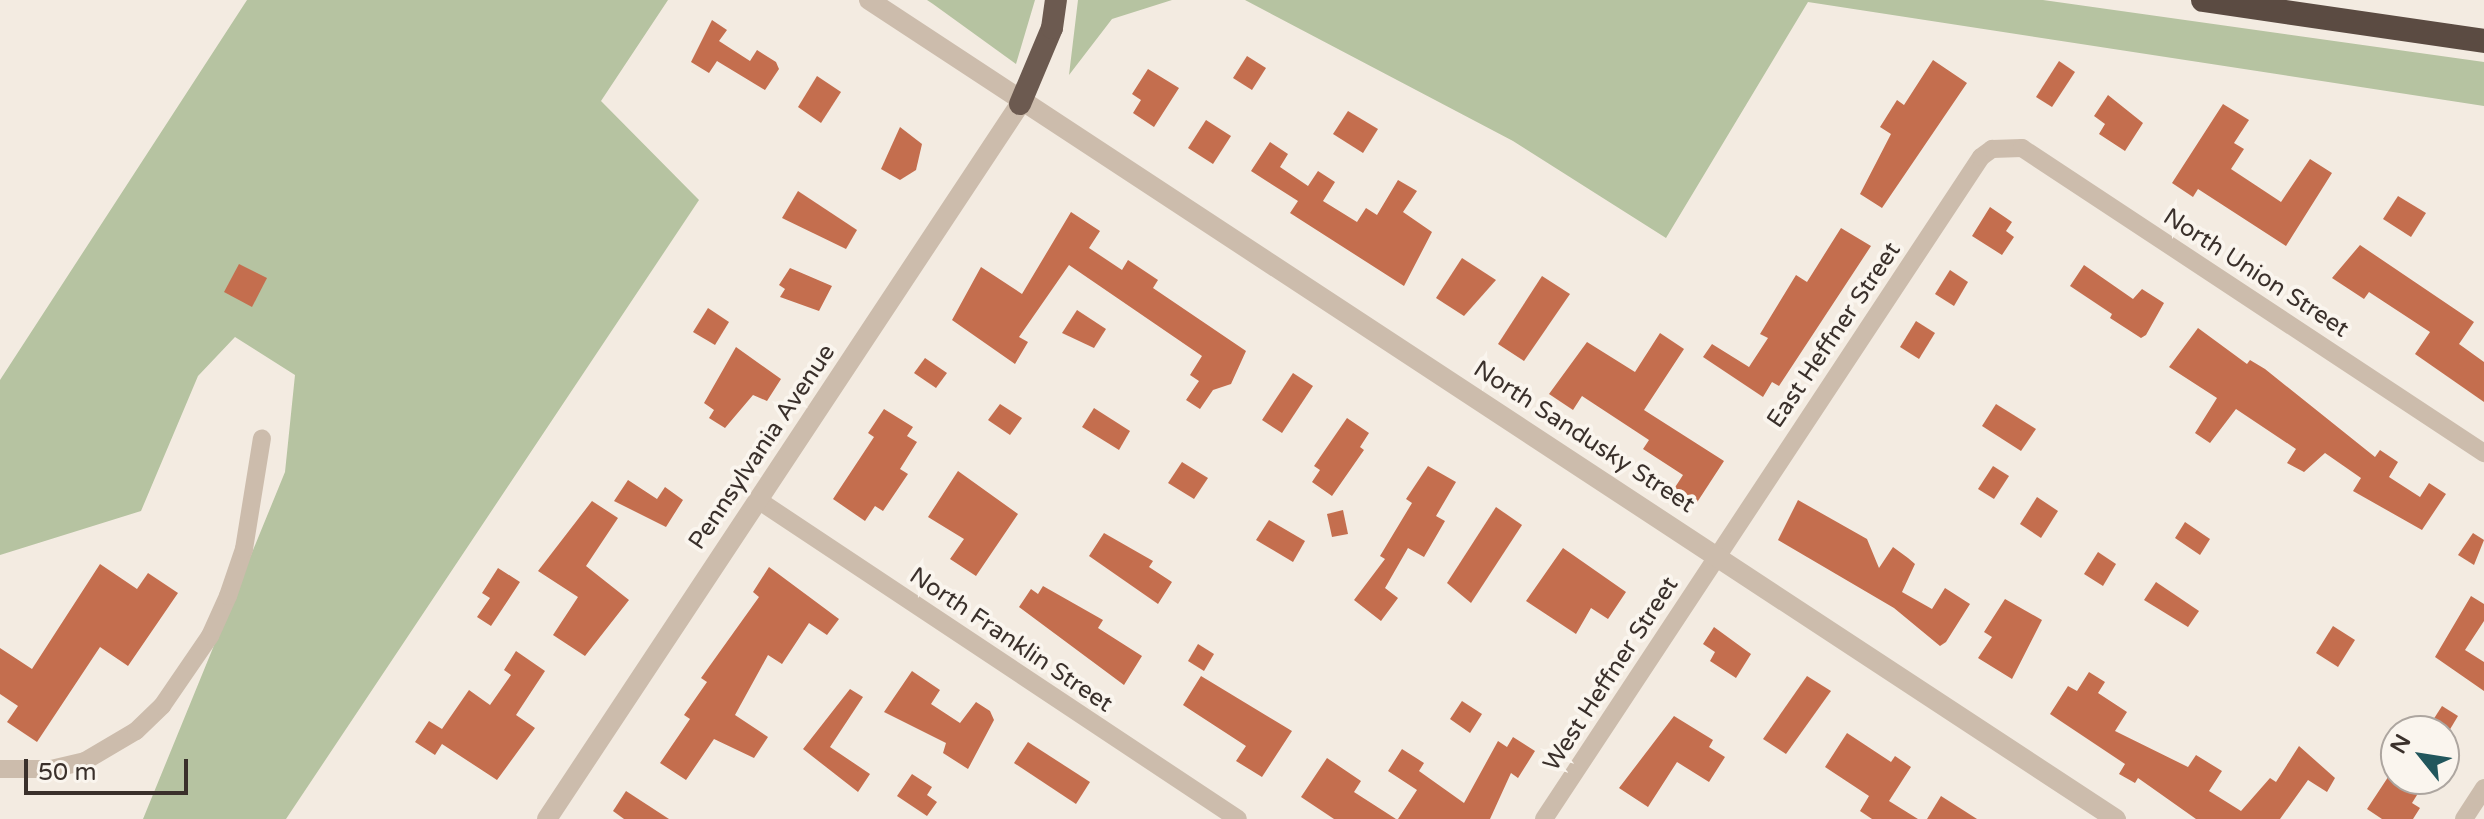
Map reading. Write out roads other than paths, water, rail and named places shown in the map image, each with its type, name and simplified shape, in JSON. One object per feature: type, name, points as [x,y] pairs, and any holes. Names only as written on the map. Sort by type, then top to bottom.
[{"type":"highway","points":[[1020,104],[1052,28],[1056,0]]},
{"type":"highway","points":[[2203,0],[2484,41]]},
{"type":"street","name":"North Sandusky Street","points":[[869,0],[1020,104],[1090,141],[2116,819]]},
{"type":"street","name":"Pennsylvania Avenue","points":[[547,819],[1020,104]]},
{"type":"street","name":"East Heffner Street","points":[[1717,556],[1981,157],[1997,147]]},
{"type":"street","name":"North Union Street","points":[[1997,147],[2022,148],[2484,453]]},
{"type":"street","points":[[0,769],[51,769],[85,761],[127,738],[162,706],[210,636],[228,596],[244,549],[262,438]]},
{"type":"street","name":"North Franklin Street","points":[[758,500],[1238,819]]},
{"type":"street","name":"West Heffner Street","points":[[1544,819],[1717,556]]},
{"type":"street","points":[[2464,819],[2484,788]]}]
